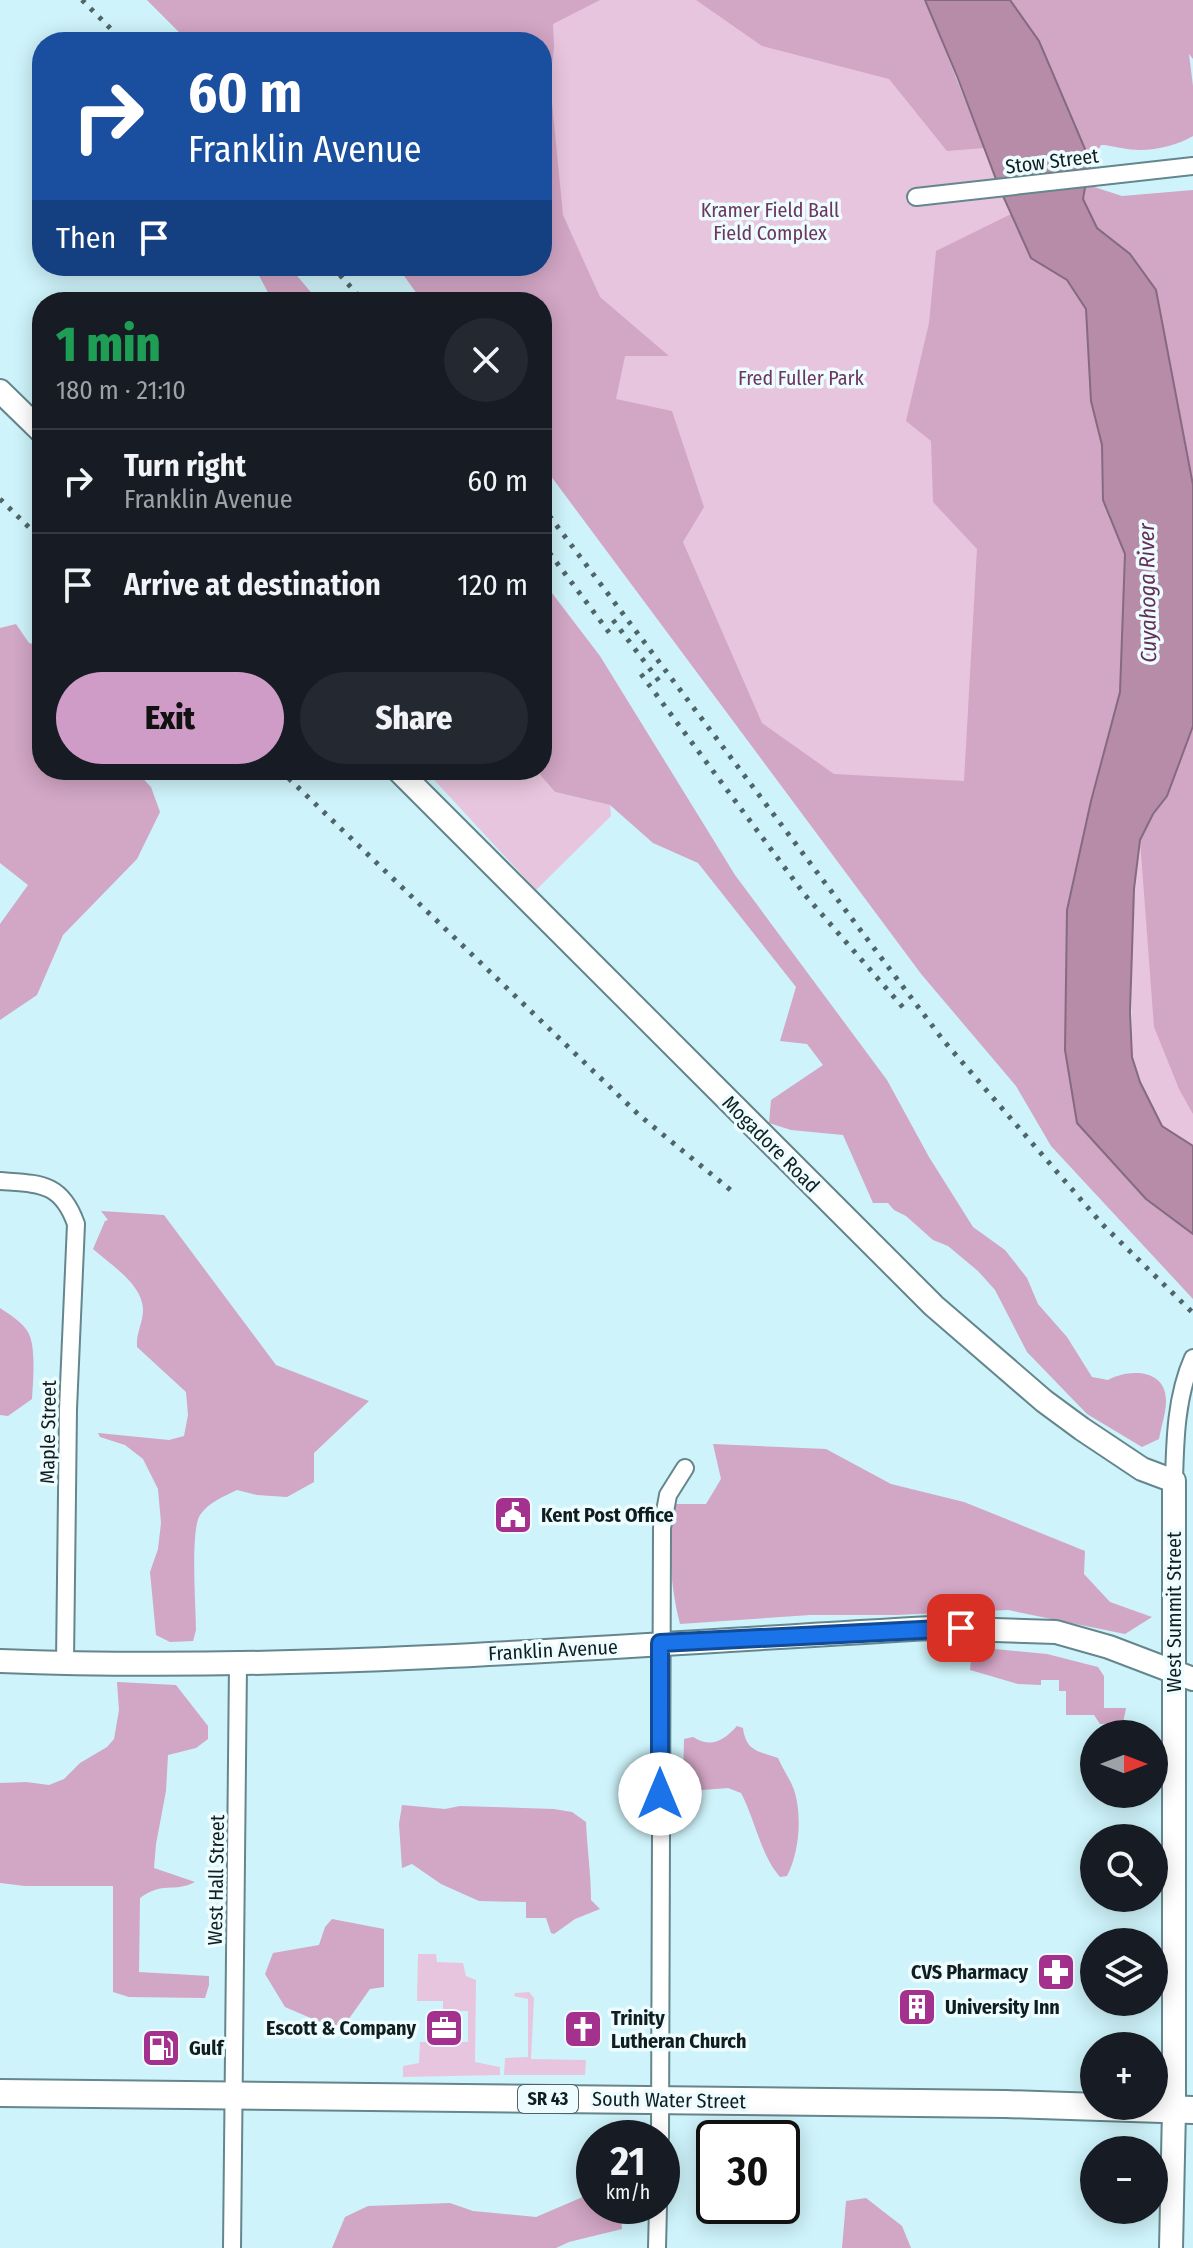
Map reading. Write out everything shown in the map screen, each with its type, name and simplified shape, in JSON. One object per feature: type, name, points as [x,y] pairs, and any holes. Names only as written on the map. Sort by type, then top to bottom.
[{"type":"main road","name":"South Water Street","points":[[0,2093],[1017,2104],[1183,2110]]},
{"type":"street","name":"Stow Street","points":[[916,197],[1193,166]]},
{"type":"street","points":[[0,391],[32,422]]},
{"type":"street","name":"Mogadore Road","points":[[408,780],[934,1306],[1057,1411],[1142,1469],[1174,1481]]},
{"type":"street","name":"Maple Street","points":[[0,1181],[49,1187],[68,1202],[76,1224],[68,1409],[65,1663]]},
{"type":"street","name":"West Summit Street","points":[[1171,2248],[1183,2110],[1184,1676],[1174,1481],[1175,1434],[1181,1398],[1193,1358]]},
{"type":"street","points":[[660,2120],[660,1643],[664,1512],[672,1486],[685,1468]]},
{"type":"street","name":"Franklin Avenue","points":[[0,1661],[359,1662],[932,1628],[1020,1629],[1077,1636],[1184,1676]]},
{"type":"street","name":"West Hall Street","points":[[232,2248],[238,1664]]},
{"type":"street","points":[[657,2248],[658,2224]]},
{"type":"green space","name":"Fred Fuller Park","points":[[147,0],[925,0],[1011,214],[1086,309],[922,975],[552,477],[552,292],[416,292],[404,276],[552,276],[552,32],[179,32]]},
{"type":"green space","points":[[434,780],[545,780],[555,792],[610,805],[611,816],[536,890]]},
{"type":"green space","points":[[1140,840],[1193,850],[1193,1146],[1162,1126],[1140,1082],[1132,1057],[1131,951]]},
{"type":"green space","points":[[418,1954],[436,1954],[437,1962],[463,1963],[466,1976],[476,1980],[475,2062],[500,2067],[500,2075],[403,2077],[403,2066],[419,2063],[420,2042],[468,2042],[468,2011],[443,2011],[443,2001],[417,2001]]},
{"type":"green space","points":[[529,1992],[534,1998],[531,2059],[586,2060],[585,2075],[504,2075],[505,2058],[528,2057],[528,1999],[514,1996],[515,1993]]},
{"type":"shaded area","points":[[147,0],[600,0],[553,24],[552,64],[552,32],[179,32]]},
{"type":"shaded area","points":[[696,0],[925,0],[984,148],[947,151],[889,79],[762,46]]},
{"type":"shaded area","points":[[1010,0],[1193,0],[1193,59],[1189,54],[1193,86],[1193,136],[1149,150],[1101,145],[1091,163],[1039,41]]},
{"type":"shaded area","points":[[552,102],[563,215],[600,297],[669,356],[625,356],[616,399],[672,411],[704,507],[683,542],[762,723],[834,774],[964,781],[977,549],[933,502],[931,441],[906,421],[929,323],[936,251],[1011,214],[1031,258],[1067,280],[1086,309],[1091,401],[1102,445],[1103,499],[1125,554],[1120,692],[1091,801],[1067,910],[1146,1199],[1193,1234],[1193,1299],[1051,1146],[1016,1086],[922,975],[552,477],[552,292],[416,292],[404,276],[552,276]]},
{"type":"shaded area","points":[[1085,184],[1122,196],[1193,190],[1193,485],[1156,290],[1131,254],[1097,228],[1083,199]]},
{"type":"shaded area","points":[[259,276],[297,276],[311,292],[268,292]]},
{"type":"shaded area","points":[[552,593],[600,656],[735,875],[887,1080],[929,1157],[973,1227],[1005,1250],[1027,1278],[1038,1304],[1067,1337],[1092,1377],[1108,1380],[1135,1373],[1160,1382],[1166,1401],[1159,1439],[1142,1447],[1087,1414],[1027,1352],[995,1290],[978,1271],[888,1203],[873,1203],[843,1135],[791,1130],[769,1123],[771,1100],[823,1065],[807,1044],[780,1041],[796,987],[698,863],[653,843],[610,805],[555,792],[545,780],[552,780]]},
{"type":"shaded area","points":[[16,624],[32,644],[32,780],[144,780],[151,787],[160,812],[137,859],[63,935],[37,995],[0,1020],[0,924],[28,885],[0,863],[0,628]]},
{"type":"shaded area","points":[[1193,726],[1193,1114],[1179,1089],[1154,1027],[1140,840],[1153,814],[1167,796]]},
{"type":"shaded area","points":[[101,1211],[164,1215],[276,1365],[369,1401],[314,1453],[314,1482],[287,1497],[237,1490],[212,1503],[200,1515],[195,1536],[196,1630],[193,1641],[170,1642],[156,1635],[150,1572],[158,1549],[161,1523],[158,1489],[143,1459],[125,1445],[100,1437],[98,1433],[169,1440],[184,1436],[188,1415],[186,1392],[137,1347],[143,1309],[137,1291],[93,1249],[108,1220]]},
{"type":"shaded area","points":[[0,1308],[27,1330],[33,1357],[32,1399],[8,1416],[0,1415]]},
{"type":"shaded area","points":[[713,1444],[826,1449],[891,1484],[964,1502],[1085,1551],[1084,1574],[1110,1602],[1152,1617],[1125,1634],[1008,1610],[810,1615],[680,1624],[671,1564],[673,1504],[706,1504],[721,1479]]},
{"type":"shaded area","points":[[984,1648],[1047,1654],[1098,1667],[1104,1676],[1104,1708],[1126,1708],[1124,1720],[1097,1720],[1094,1715],[1066,1715],[1066,1691],[1059,1691],[1059,1680],[1041,1680],[1041,1685],[1018,1684],[970,1670],[971,1659]]},
{"type":"shaded area","points":[[117,1682],[176,1685],[208,1726],[208,1739],[196,1748],[168,1755],[166,1791],[154,1868],[195,1882],[155,1890],[140,1898],[139,1972],[209,1976],[205,1998],[129,1997],[113,1992],[113,1886],[0,1883],[0,1783],[49,1785],[64,1779],[80,1763],[107,1747],[114,1739],[119,1710]]},
{"type":"shaded area","points":[[737,1726],[743,1728],[750,1746],[778,1758],[794,1789],[798,1835],[787,1876],[780,1877],[768,1859],[741,1793],[728,1788],[703,1790],[683,1784],[684,1739],[693,1737],[706,1742],[717,1741]]},
{"type":"shaded area","points":[[402,1805],[572,1812],[586,1822],[591,1900],[600,1909],[575,1919],[554,1934],[546,1918],[526,1918],[526,1902],[479,1901],[441,1884],[412,1864],[402,1868],[399,1824]]},
{"type":"shaded area","points":[[332,1919],[384,1929],[384,1987],[370,1989],[336,2037],[327,2034],[313,2019],[285,2007],[265,1974],[273,1953],[319,1945],[325,1927]]},
{"type":"shaded area","points":[[866,2198],[902,2226],[911,2248],[842,2248],[846,2201]]},
{"type":"shaded area","points":[[576,2200],[576,2224],[622,2224],[622,2229],[556,2248],[332,2248],[345,2217],[368,2206],[450,2203],[473,2211],[536,2217]]},
{"type":"water","name":"Cuyahoga River","points":[[925,0],[1010,0],[1039,41],[1091,163],[1083,199],[1097,228],[1130,254],[1156,290],[1193,485],[1193,726],[1167,796],[1153,814],[1140,840],[1134,889],[1130,1012],[1132,1057],[1140,1082],[1162,1126],[1193,1146],[1193,1234],[1146,1199],[1077,1123],[1065,1050],[1067,910],[1091,801],[1120,692],[1125,554],[1103,500],[1102,445],[1091,401],[1086,309],[1067,280],[1031,258],[999,187]]},
{"type":"railway","points":[[82,0],[114,32]]},
{"type":"railway","points":[[341,276],[355,292]]},
{"type":"railway","points":[[0,499],[32,530]]},
{"type":"railway","points":[[552,519],[943,1040],[1102,1224],[1193,1313]]},
{"type":"railway","points":[[552,556],[614,639]]},
{"type":"railway","points":[[613,620],[659,681]]},
{"type":"railway","points":[[641,674],[805,895],[907,1012]]},
{"type":"railway","points":[[290,780],[639,1115],[733,1192]]},
{"type":"place","name":"Kent Post Office","points":[[513,1515]]},
{"type":"place","name":"CVS Pharmacy","points":[[1056,1972]]},
{"type":"place","name":"University Inn","points":[[917,2007]]},
{"type":"place","name":"Escott & Company","points":[[444,2028]]},
{"type":"place","name":"Trinity Lutheran Church","points":[[583,2029]]},
{"type":"place","name":"Gulf","points":[[161,2048]]},
{"type":"route","points":[[660,1794],[660,1643],[961,1628]]},
{"type":"park label","name":"Kramer Field Ball Field Complex","points":[[770,222]]}]
